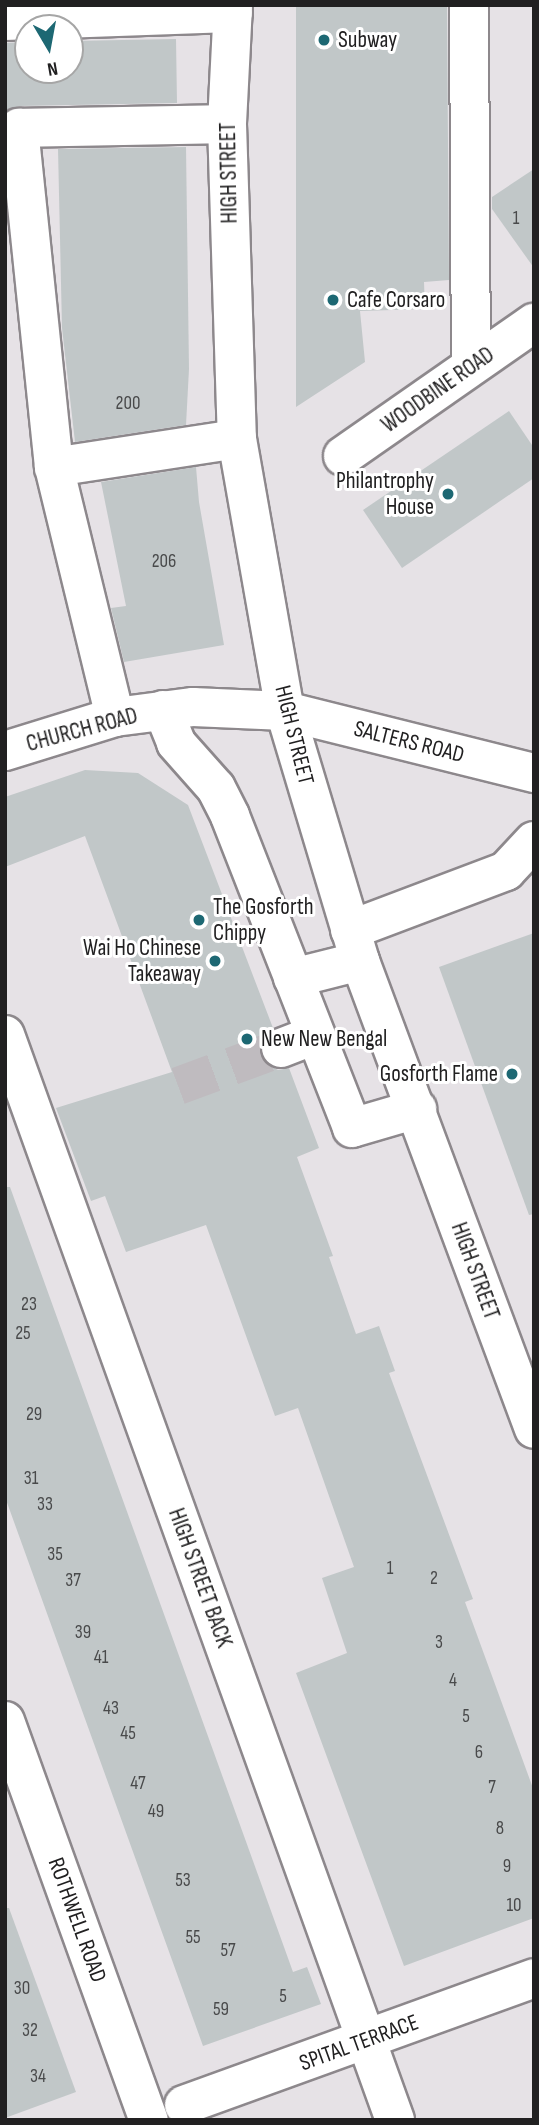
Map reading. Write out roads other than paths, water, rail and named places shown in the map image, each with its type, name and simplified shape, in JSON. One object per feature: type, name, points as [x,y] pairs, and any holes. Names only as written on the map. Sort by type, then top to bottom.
[{"type":"main road","points":[[469,5],[471,366]]},
{"type":"main road","points":[[5,21],[233,9]]},
{"type":"main road","name":"HIGH STREET","points":[[233,9],[228,124],[237,439],[285,711],[355,945],[534,1429]]},
{"type":"main road","points":[[114,717],[54,467],[19,128],[228,124]]},
{"type":"main road","name":"WOODBINE ROAD","points":[[343,456],[534,323]]},
{"type":"main road","points":[[54,467],[237,439]]},
{"type":"main road","name":"CHURCH ROAD","points":[[5,751],[114,717],[163,710],[193,707],[285,711]]},
{"type":"main road","points":[[163,710],[176,743],[216,788],[230,816],[293,978],[298,1042],[352,1128],[417,1109]]},
{"type":"main road","name":"SALTERS ROAD","points":[[285,711],[534,773]]},
{"type":"main road","points":[[293,978],[506,871],[534,841]]},
{"type":"main road","name":"HIGH STREET BACK","points":[[5,1035],[395,2120]]},
{"type":"main road","name":"ROTHWELL ROAD","points":[[5,1721],[149,2120]]},
{"type":"main road","name":"SPITAL TERRACE","points":[[184,2105],[534,1979]]},
{"type":"tunnel","points":[[178,1086],[281,1048]]},
{"type":"place","name":"Subway","points":[[324,40]]},
{"type":"place","name":"Cafe Corsaro","points":[[333,300]]},
{"type":"place","name":"Philantrophy House","points":[[448,494]]},
{"type":"place","name":"The Gosforth Chippy","points":[[199,920]]},
{"type":"place","name":"Wai Ho Chinese Takeaway","points":[[215,961]]},
{"type":"place","name":"New New Bengal","points":[[247,1039]]},
{"type":"place","name":"Gosforth Flame","points":[[512,1074]]}]
